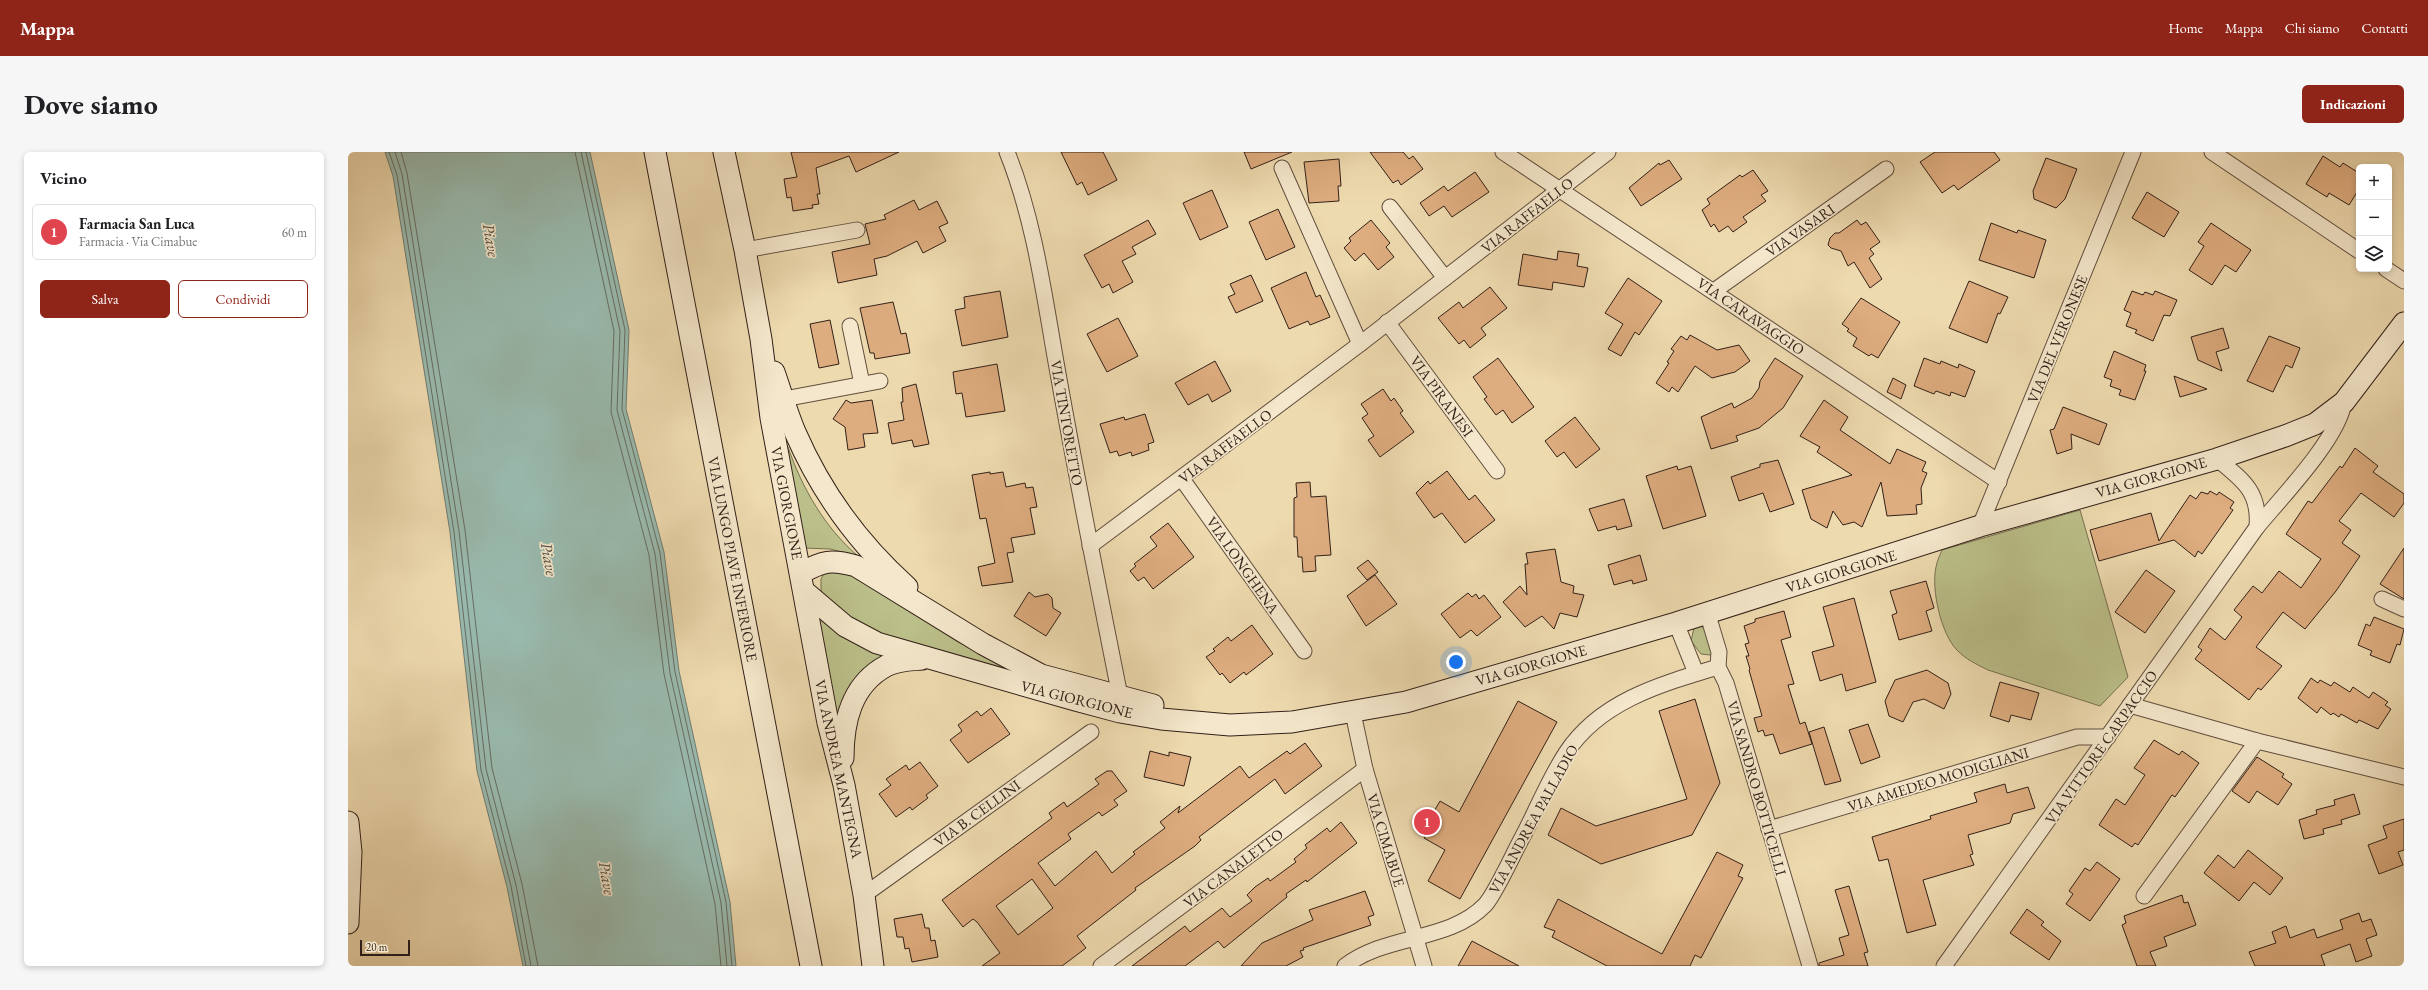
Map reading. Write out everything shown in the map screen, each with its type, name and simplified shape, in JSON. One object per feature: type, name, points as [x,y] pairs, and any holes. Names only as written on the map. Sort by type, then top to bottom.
[{"type":"main road","name":"VIA LUNGO PIAVE INFERIORE","points":[[655,152],[811,966]]},
{"type":"main road","name":"VIA GIORGIONE","points":[[724,152],[745,250],[761,339],[771,418],[803,583],[845,626],[877,643],[1120,712],[1161,719],[1230,725],[1292,722],[1353,713],[1406,702],[1676,623],[1980,526],[2217,459],[2315,424],[2344,402],[2404,323]]},
{"type":"main road","name":"VIA GIORGIONE","points":[[761,339],[795,432],[819,481],[845,521],[884,566],[949,622]]},
{"type":"main road","name":"VIA GIORGIONE","points":[[803,583],[822,562],[838,561],[856,566],[983,644],[1042,675],[1230,725]]},
{"type":"main road","name":"VIA ANDREA MANTEGNA","points":[[803,583],[828,723],[844,785],[864,894],[874,966]]},
{"type":"main road","name":"VIA GIORGIONE","points":[[844,785],[843,742],[846,717],[853,699],[871,678],[886,666],[900,661],[927,658]]},
{"type":"main road","points":[[348,822],[351,852],[348,923]]},
{"type":"street","name":"VIA TINTORETTO","points":[[1007,152],[1014,170],[1032,238],[1120,696]]},
{"type":"street","name":"VIA CARAVAGGIO","points":[[1503,152],[1999,482]]},
{"type":"street","name":"VIA RAFFAELLO","points":[[1090,546],[1182,479],[1360,344],[1608,152]]},
{"type":"street","name":"VIA DEL VERONESE","points":[[1980,526],[2133,152]]},
{"type":"street","points":[[2212,152],[2356,249]]},
{"type":"street","points":[[1282,168],[1360,344]]},
{"type":"street","name":"VIA VASARI","points":[[1714,291],[1886,169]]},
{"type":"street","points":[[1390,207],[1445,278]]},
{"type":"street","points":[[745,250],[857,230]]},
{"type":"street","points":[[2390,272],[2404,281]]},
{"type":"street","name":"VIA PIRANESI","points":[[1387,322],[1497,471]]},
{"type":"street","points":[[850,326],[862,384]]},
{"type":"street","points":[[784,399],[880,381]]},
{"type":"street","name":"VIA VITTORE CARPACCIO","points":[[1944,966],[2257,527],[2312,460],[2332,431],[2343,411],[2344,402]]},
{"type":"street","points":[[2217,459],[2236,474],[2254,495],[2258,511],[2257,527]]},
{"type":"street","name":"VIA LONGHENA","points":[[1182,479],[1304,651]]},
{"type":"street","points":[[2382,599],[2404,609]]},
{"type":"street","name":"VIA SANDRO BOTTICELLI","points":[[1707,612],[1720,652],[1718,667],[1726,683],[1810,966]]},
{"type":"street","points":[[1676,623],[1696,673]]},
{"type":"street","name":"VIA ANDREA PALLADIO","points":[[1345,966],[1356,957],[1375,949],[1456,925],[1485,905],[1566,753],[1591,724],[1605,712],[1630,698],[1696,673],[1718,667]]},
{"type":"street","points":[[2130,705],[2257,741],[2402,774]]},
{"type":"street","name":"VIA CIMABUE","points":[[1353,713],[1365,769],[1424,966]]},
{"type":"street","name":"VIA B. CELLINI","points":[[864,894],[1091,732]]},
{"type":"street","name":"VIA AMEDEO MODIGLIANI","points":[[1769,829],[2077,737],[2091,735],[2108,737]]},
{"type":"street","points":[[2144,896],[2257,741]]},
{"type":"street","name":"VIA CANALETTO","points":[[1102,966],[1365,769]]},
{"type":"green space","points":[[788,447],[800,477],[816,506],[835,533],[858,556],[830,549],[804,548],[785,448]]},
{"type":"green space","points":[[2080,510],[2128,677],[2100,706],[1988,670],[1972,662],[1951,643],[1942,623],[1936,599],[1936,567],[1942,550]]},
{"type":"green space","points":[[841,569],[958,642],[1019,674],[865,632],[825,600],[821,590],[821,579],[825,571]]},
{"type":"green space","points":[[816,617],[840,634],[896,656],[836,723]]},
{"type":"green space","points":[[1700,626],[1707,629],[1712,654],[1710,655],[1701,654],[1691,641],[1694,628]]},
{"type":"water","name":"Piave","points":[[385,152],[590,152],[629,330],[626,409],[664,552],[679,671],[730,902],[736,966],[523,966],[507,887],[477,771],[450,532],[393,176]]},
{"type":"building","points":[[791,152],[899,152],[856,172],[849,156],[816,168],[820,194],[817,194],[819,204],[812,205],[813,208],[793,211],[791,197],[787,198],[784,179],[797,177]]},
{"type":"building","points":[[1061,152],[1103,152],[1117,180],[1088,195],[1082,182],[1077,185]]},
{"type":"building","points":[[1244,152],[1292,152],[1251,169]]},
{"type":"building","points":[[1370,152],[1403,152],[1409,159],[1413,156],[1423,169],[1401,185],[1398,180],[1393,183]]},
{"type":"building","points":[[1935,152],[1994,152],[2000,160],[1958,190],[1954,185],[1942,193],[1920,162]]},
{"type":"building","points":[[2323,156],[2340,167],[2343,163],[2356,171],[2356,194],[2349,205],[2329,193],[2327,197],[2306,184]]},
{"type":"building","points":[[2046,158],[2077,169],[2065,199],[2056,208],[2034,199],[2033,191]]},
{"type":"building","points":[[1339,159],[1341,186],[1338,186],[1339,201],[1309,203],[1304,162]]},
{"type":"building","points":[[1669,160],[1682,179],[1641,206],[1629,188],[1659,163],[1660,165]]},
{"type":"building","points":[[1753,170],[1768,191],[1761,195],[1766,201],[1743,217],[1747,222],[1733,232],[1728,226],[1719,232],[1714,224],[1711,227],[1702,210],[1710,204],[1707,199],[1740,175],[1742,177]]},
{"type":"building","points":[[1475,172],[1489,192],[1452,217],[1444,206],[1429,216],[1420,203],[1444,186],[1448,191]]},
{"type":"building","points":[[1212,190],[1228,227],[1200,240],[1183,203]]},
{"type":"building","points":[[2147,192],[2179,212],[2164,237],[2132,218]]},
{"type":"building","points":[[914,200],[919,210],[937,201],[948,223],[939,227],[946,241],[923,253],[917,241],[887,256],[874,259],[877,275],[838,283],[832,252],[870,244],[865,224],[886,219],[884,215]]},
{"type":"building","points":[[1278,209],[1295,247],[1266,260],[1249,222]]},
{"type":"building","points":[[1148,220],[1156,234],[1132,247],[1136,254],[1122,261],[1133,282],[1113,293],[1109,284],[1102,288],[1084,255]]},
{"type":"building","points":[[1371,220],[1390,243],[1386,247],[1394,257],[1378,270],[1364,253],[1355,261],[1344,248],[1351,241],[1349,238]]},
{"type":"building","points":[[1857,220],[1861,225],[1866,222],[1880,242],[1870,249],[1874,254],[1869,258],[1882,279],[1870,288],[1854,262],[1848,266],[1841,251],[1831,248],[1828,245],[1830,238],[1835,233],[1839,233]]},
{"type":"building","points":[[1991,223],[2017,233],[2018,230],[2046,240],[2034,278],[1979,260]]},
{"type":"building","points":[[2211,223],[2251,250],[2236,272],[2225,265],[2212,285],[2189,270],[2204,246],[2198,242]]},
{"type":"building","points":[[1558,251],[1579,254],[1577,266],[1588,268],[1584,287],[1553,282],[1552,290],[1518,285],[1523,254],[1557,260]]},
{"type":"building","points":[[1306,272],[1316,297],[1320,295],[1330,317],[1310,325],[1308,321],[1289,329],[1271,288]]},
{"type":"building","points":[[1251,275],[1263,301],[1236,313],[1228,297],[1235,294],[1230,284]]},
{"type":"building","points":[[1628,278],[1662,301],[1639,335],[1635,332],[1621,356],[1608,349],[1623,324],[1605,313]]},
{"type":"building","points":[[1969,281],[2008,297],[2000,314],[1998,313],[1987,343],[1949,328]]},
{"type":"building","points":[[1490,287],[1507,308],[1481,328],[1486,335],[1470,348],[1464,340],[1459,344],[1438,318],[1459,302],[1463,308]]},
{"type":"building","points":[[1000,291],[1008,337],[962,346],[955,310],[965,308],[964,297]]},
{"type":"building","points":[[2132,291],[2143,295],[2145,292],[2153,295],[2155,291],[2177,300],[2170,316],[2164,315],[2153,341],[2135,333],[2137,330],[2126,326],[2131,313],[2124,310]]},
{"type":"building","points":[[1861,298],[1900,322],[1878,358],[1871,354],[1869,356],[1853,346],[1857,338],[1847,331],[1849,329],[1842,324]]},
{"type":"building","points":[[893,302],[901,334],[906,333],[910,353],[875,359],[874,353],[870,353],[860,308]]},
{"type":"building","points":[[1118,318],[1138,356],[1107,372],[1087,334]]},
{"type":"building","points":[[830,320],[839,364],[819,368],[810,324]]},
{"type":"building","points":[[2223,328],[2229,348],[2216,352],[2222,371],[2198,360],[2191,337]]},
{"type":"building","points":[[1690,335],[1717,350],[1739,345],[1750,361],[1735,372],[1712,378],[1695,366],[1678,392],[1672,387],[1669,392],[1656,383],[1669,363],[1667,362],[1674,351],[1671,349],[1681,336],[1687,340]]},
{"type":"building","points":[[2269,336],[2300,348],[2292,368],[2286,365],[2273,392],[2247,381]]},
{"type":"building","points":[[2114,351],[2146,365],[2144,371],[2146,371],[2135,400],[2119,395],[2121,390],[2110,386],[2112,380],[2104,377]]},
{"type":"building","points":[[1498,358],[1534,407],[1512,423],[1503,410],[1496,415],[1484,399],[1487,397],[1473,377]]},
{"type":"building","points":[[1775,358],[1803,376],[1783,408],[1759,428],[1736,436],[1738,441],[1711,449],[1701,417],[1732,403],[1734,408],[1752,398],[1759,388],[1760,381]]},
{"type":"building","points":[[1924,358],[1940,364],[1941,361],[1958,368],[1959,364],[1975,371],[1965,397],[1951,392],[1950,396],[1936,391],[1934,394],[1914,386]]},
{"type":"building","points":[[1215,361],[1231,391],[1212,402],[1208,394],[1188,405],[1175,383]]},
{"type":"building","points":[[997,364],[1005,411],[966,417],[962,393],[956,394],[953,372]]},
{"type":"building","points":[[2174,376],[2207,389],[2180,397]]},
{"type":"building","points":[[1893,378],[1906,385],[1901,399],[1887,392]]},
{"type":"building","points":[[916,384],[929,444],[914,447],[912,440],[892,444],[888,423],[904,420],[901,402],[903,402],[902,388]]},
{"type":"building","points":[[1383,389],[1391,401],[1394,398],[1403,411],[1400,413],[1414,432],[1380,457],[1368,440],[1374,436],[1362,418],[1368,414],[1361,404]]},
{"type":"building","points":[[846,400],[851,403],[872,400],[878,433],[863,434],[865,447],[848,450],[845,427],[833,419]]},
{"type":"building","points":[[1824,400],[1848,417],[1840,430],[1890,464],[1897,449],[1926,462],[1922,471],[1927,473],[1921,488],[1922,504],[1916,505],[1917,514],[1887,516],[1881,482],[1862,527],[1854,522],[1843,525],[1833,511],[1827,528],[1811,519],[1802,490],[1852,475],[1817,452],[1820,447],[1800,436]]},
{"type":"building","points":[[2063,407],[2107,424],[2099,445],[2071,434],[2072,449],[2057,454],[2050,430],[2054,429]]},
{"type":"building","points":[[1145,414],[1154,442],[1148,444],[1149,450],[1132,456],[1131,452],[1119,456],[1117,451],[1110,453],[1100,424],[1124,417],[1125,420]]},
{"type":"building","points":[[1575,417],[1600,449],[1576,468],[1564,452],[1557,457],[1545,441]]},
{"type":"building","points":[[2355,448],[2378,466],[2373,472],[2404,494],[2404,503],[2394,517],[2361,493],[2339,521],[2351,530],[2342,543],[2360,556],[2336,591],[2305,629],[2283,612],[2256,647],[2282,666],[2261,690],[2258,688],[2249,700],[2195,659],[2202,650],[2198,647],[2210,628],[2225,640],[2242,617],[2234,610],[2253,586],[2262,593],[2279,571],[2301,588],[2321,559],[2286,534],[2308,501],[2312,503],[2340,466],[2342,468]]},
{"type":"building","points":[[1778,460],[1794,504],[1770,512],[1763,493],[1739,501],[1731,477],[1760,467],[1760,464]]},
{"type":"building","points":[[1677,466],[1678,470],[1691,466],[1706,516],[1663,529],[1646,476]]},
{"type":"building","points":[[1447,471],[1469,500],[1475,495],[1495,520],[1465,543],[1442,513],[1434,518],[1416,493],[1428,481],[1430,484]]},
{"type":"building","points":[[990,472],[990,474],[1003,472],[1006,487],[1025,483],[1026,488],[1033,487],[1037,507],[1030,508],[1035,534],[1011,538],[1014,552],[1007,553],[1013,582],[982,586],[978,567],[995,563],[986,518],[980,519],[972,475]]},
{"type":"building","points":[[1310,482],[1311,497],[1326,496],[1331,555],[1315,556],[1316,571],[1303,572],[1302,557],[1298,557],[1297,537],[1294,537],[1294,498],[1297,497],[1296,483]]},
{"type":"building","points":[[2210,491],[2217,495],[2219,492],[2234,502],[2230,508],[2233,510],[2202,554],[2198,551],[2195,557],[2174,540],[2099,561],[2090,530],[2151,513],[2159,541],[2190,495],[2196,499],[2201,492],[2208,494]]},
{"type":"building","points":[[1624,499],[1632,526],[1617,530],[1616,526],[1598,531],[1589,509]]},
{"type":"building","points":[[1168,523],[1194,557],[1153,589],[1144,577],[1138,581],[1130,571],[1136,566],[1134,564],[1157,546],[1150,537]]},
{"type":"building","points":[[2404,548],[2404,599],[2380,584]]},
{"type":"building","points":[[1555,549],[1561,582],[1574,586],[1573,593],[1584,595],[1577,617],[1560,613],[1554,629],[1542,616],[1525,627],[1503,602],[1520,586],[1527,595],[1525,564],[1528,564],[1526,553]]},
{"type":"building","points":[[1640,555],[1647,580],[1633,584],[1632,580],[1614,585],[1608,565]]},
{"type":"building","points":[[1368,560],[1378,572],[1367,580],[1357,568]]},
{"type":"building","points":[[2146,570],[2175,591],[2145,633],[2115,612]]},
{"type":"building","points":[[1375,575],[1397,604],[1366,626],[1347,596]]},
{"type":"building","points":[[1926,581],[1934,608],[1926,611],[1932,631],[1899,640],[1892,615],[1897,613],[1890,591]]},
{"type":"building","points":[[1029,592],[1035,597],[1048,594],[1052,598],[1053,608],[1061,613],[1046,636],[1014,616]]},
{"type":"building","points":[[1468,593],[1472,597],[1476,594],[1479,599],[1484,595],[1501,617],[1477,636],[1471,630],[1460,638],[1441,614]]},
{"type":"building","points":[[1854,598],[1876,682],[1846,691],[1842,674],[1820,681],[1812,652],[1834,646],[1823,607]]},
{"type":"building","points":[[1784,611],[1791,637],[1781,640],[1794,684],[1788,685],[1800,724],[1805,722],[1812,744],[1780,754],[1773,734],[1765,736],[1763,730],[1758,732],[1754,718],[1762,716],[1746,656],[1749,656],[1745,644],[1749,643],[1744,626],[1755,622],[1755,619]]},
{"type":"building","points":[[2374,617],[2404,629],[2400,645],[2397,644],[2390,663],[2370,655],[2372,651],[2358,645],[2366,624],[2370,626]]},
{"type":"building","points":[[1252,625],[1273,654],[1246,675],[1244,672],[1230,683],[1222,673],[1220,675],[1206,657],[1215,651],[1213,649],[1228,637],[1231,641]]},
{"type":"building","points":[[1927,670],[1948,683],[1951,694],[1944,709],[1924,699],[1913,702],[1903,722],[1889,716],[1885,701],[1895,680]]},
{"type":"building","points":[[2311,678],[2318,683],[2320,680],[2331,686],[2334,682],[2350,692],[2353,687],[2369,698],[2373,692],[2388,702],[2385,705],[2391,709],[2378,729],[2359,720],[2357,723],[2341,714],[2339,717],[2333,713],[2331,715],[2321,707],[2317,713],[2298,698]]},
{"type":"building","points":[[2000,682],[2039,693],[2031,720],[2011,715],[2009,722],[1990,716]]},
{"type":"building","points":[[1695,699],[1720,783],[1692,835],[1601,864],[1548,835],[1561,808],[1596,826],[1687,799],[1659,711]]},
{"type":"building","points":[[1518,701],[1557,722],[1460,899],[1428,881],[1445,850],[1424,838],[1429,829],[1425,827],[1440,801],[1459,812]]},
{"type":"building","points":[[991,708],[1010,734],[968,763],[950,740],[962,731],[958,725],[977,711],[981,716]]},
{"type":"building","points":[[1868,724],[1880,757],[1861,764],[1849,730]]},
{"type":"building","points":[[1824,727],[1841,781],[1825,785],[1809,732]]},
{"type":"building","points":[[2154,740],[2179,755],[2182,751],[2199,763],[2175,797],[2172,795],[2138,845],[2135,843],[2132,847],[2099,825],[2116,799],[2125,805],[2145,775],[2134,768]]},
{"type":"building","points":[[1305,743],[1322,766],[1285,794],[1275,779],[1199,837],[1201,840],[1195,846],[1135,888],[1136,890],[1077,936],[1086,948],[1062,966],[982,966],[1000,953],[977,922],[973,919],[963,927],[942,900],[1052,818],[1049,813],[1064,802],[1067,807],[1099,784],[1095,779],[1107,771],[1112,771],[1127,791],[1114,800],[1118,805],[1102,816],[1099,812],[1068,834],[1071,839],[1038,863],[1055,886],[1096,851],[1112,873],[1135,854],[1133,852],[1165,828],[1160,822],[1180,806],[1178,813],[1240,766],[1249,778],[1287,751],[1290,754]],"holes":[[[1032,879],[1053,908],[1018,935],[996,906]]]},
{"type":"building","points":[[1150,751],[1169,756],[1169,752],[1191,757],[1184,786],[1144,777]]},
{"type":"building","points":[[2257,757],[2284,774],[2282,777],[2292,784],[2278,805],[2257,791],[2249,803],[2232,791]]},
{"type":"building","points":[[920,762],[938,786],[926,795],[928,798],[912,810],[910,807],[896,817],[879,794],[891,785],[886,779],[906,765],[909,770]]},
{"type":"building","points":[[2005,784],[2007,793],[2028,787],[2035,808],[2013,814],[2010,823],[1968,835],[1973,854],[1970,855],[1974,865],[1923,880],[1936,925],[1907,933],[1888,859],[1879,861],[1872,837],[1931,819],[1930,816],[1977,802],[1974,793]]},
{"type":"building","points":[[2354,794],[2360,814],[2341,820],[2342,824],[2323,829],[2324,834],[2304,839],[2299,820],[2317,814],[2316,810],[2335,805],[2334,800]]},
{"type":"building","points":[[2404,819],[2404,850],[2398,852],[2403,865],[2379,874],[2368,845],[2387,838],[2383,826]]},
{"type":"building","points":[[1341,822],[1357,843],[1307,882],[1306,880],[1286,894],[1287,897],[1224,948],[1218,941],[1185,966],[1132,966],[1185,926],[1190,932],[1222,908],[1230,917],[1252,901],[1247,895],[1255,887],[1268,878],[1270,881],[1296,862],[1294,859],[1307,848],[1305,845],[1327,828],[1330,832]]},
{"type":"building","points":[[2248,850],[2283,878],[2270,895],[2254,882],[2239,901],[2204,873],[2218,855],[2234,868]]},
{"type":"building","points":[[1717,852],[1743,865],[1738,876],[1743,878],[1701,958],[1695,955],[1690,966],[1607,966],[1552,937],[1555,931],[1544,927],[1558,899],[1662,954]]},
{"type":"building","points":[[2097,862],[2120,879],[2090,921],[2066,904],[2073,894],[2069,891],[2085,868],[2090,871]]},
{"type":"building","points":[[1849,886],[1868,952],[1864,953],[1868,966],[1819,966],[1819,963],[1844,955],[1839,938],[1849,935],[1835,890]]},
{"type":"building","points":[[1365,891],[1374,915],[1368,917],[1371,925],[1303,948],[1304,950],[1300,951],[1303,957],[1286,966],[1241,966],[1262,943],[1313,920],[1309,910]]},
{"type":"building","points":[[2182,895],[2184,903],[2188,902],[2196,925],[2164,937],[2167,946],[2150,952],[2156,966],[2137,966],[2122,925],[2126,923],[2124,916]]},
{"type":"building","points":[[2027,909],[2044,922],[2041,925],[2061,941],[2049,960],[2010,933]]},
{"type":"building","points":[[2359,913],[2362,922],[2371,919],[2377,935],[2366,939],[2372,956],[2356,962],[2350,944],[2321,955],[2325,966],[2255,966],[2249,952],[2276,943],[2272,932],[2286,926],[2290,938],[2314,929],[2317,938],[2343,929],[2340,920]]},
{"type":"building","points":[[922,914],[925,928],[929,928],[931,941],[935,940],[938,957],[912,962],[909,948],[905,949],[903,937],[897,937],[894,919]]},
{"type":"building","points":[[1472,941],[1519,966],[1458,966]]},
{"type":"place","name":"Farmacia San Luca","points":[[1427,822]]}]
